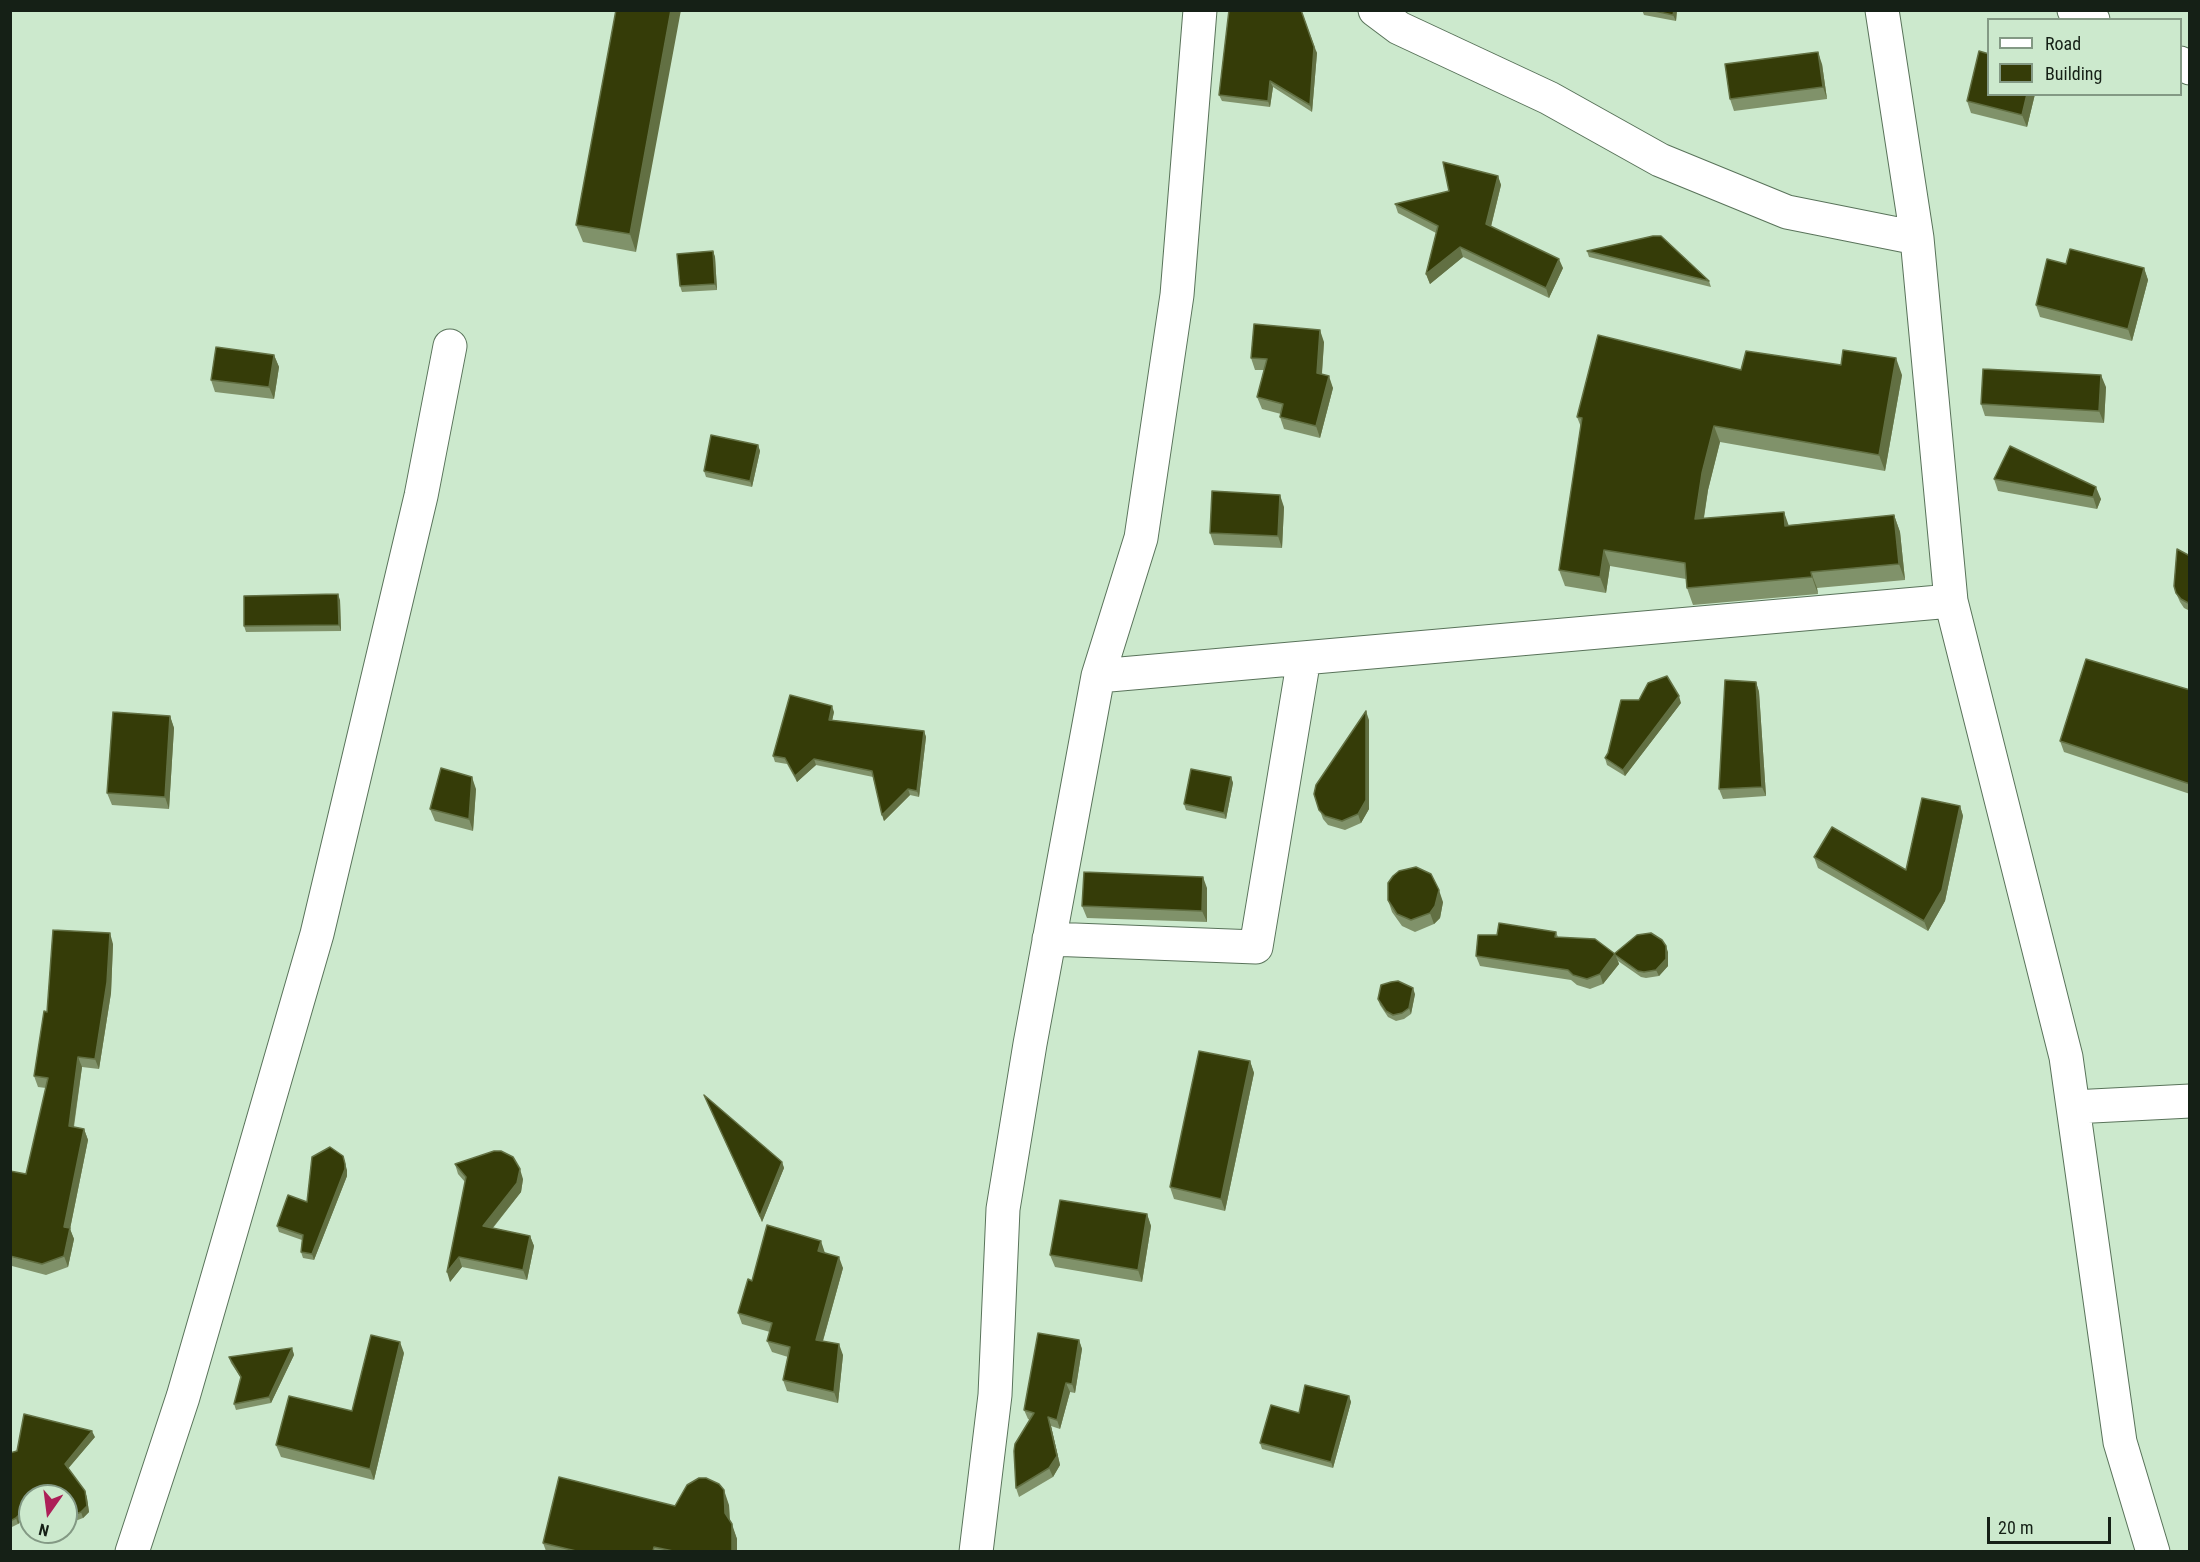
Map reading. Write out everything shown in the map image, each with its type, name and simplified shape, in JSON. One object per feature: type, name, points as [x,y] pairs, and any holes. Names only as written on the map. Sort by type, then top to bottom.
[{"type":"street","points":[[976,1551],[995,1395],[1003,1209],[1049,939],[1098,676],[1141,538],[1177,295],[1200,10]]},
{"type":"street","points":[[1375,10],[1399,28],[1549,98],[1660,160],[1787,212],[1917,238]]},
{"type":"street","points":[[1882,10],[1917,238],[1951,601],[2066,1057],[2120,1442],[2153,1551]]},
{"type":"street","points":[[2074,10],[2089,18]]},
{"type":"street","points":[[132,1551],[183,1397],[317,934],[421,496],[450,346]]},
{"type":"street","points":[[1098,676],[1951,601]]},
{"type":"street","points":[[1049,939],[1256,947],[1304,658]]},
{"type":"street","points":[[2073,1107],[2190,1101]]},
{"type":"building","points":[[616,10],[671,10],[630,234],[576,225]]},
{"type":"building","points":[[1229,10],[1301,10],[1314,47],[1310,105],[1270,81],[1268,101],[1219,95]]},
{"type":"building","points":[[1650,10],[1674,10],[1673,15]]},
{"type":"building","points":[[1979,51],[1987,53],[1987,96],[2027,96],[2022,115],[1967,101]]},
{"type":"building","points":[[1818,52],[1823,87],[1730,99],[1725,64]]},
{"type":"building","points":[[1443,162],[1498,176],[1486,224],[1559,259],[1546,288],[1460,247],[1426,274],[1438,226],[1395,204],[1449,191]]},
{"type":"building","points":[[1661,236],[1709,281],[1587,251]]},
{"type":"building","points":[[2070,249],[2144,268],[2128,329],[2036,305],[2047,259],[2066,264]]},
{"type":"building","points":[[713,251],[715,284],[680,286],[677,254]]},
{"type":"building","points":[[1254,324],[1320,330],[1317,373],[1329,376],[1316,426],[1280,417],[1283,404],[1257,397],[1267,359],[1251,358]]},
{"type":"building","points":[[1598,335],[1741,370],[1746,351],[1841,365],[1843,350],[1896,358],[1879,455],[1714,426],[1702,473],[1695,519],[1784,512],[1785,526],[1894,515],[1899,564],[1811,572],[1812,577],[1687,588],[1685,563],[1604,550],[1600,577],[1559,570],[1582,418],[1577,417]]},
{"type":"building","points":[[216,347],[274,355],[269,387],[211,380]]},
{"type":"building","points":[[1983,369],[2101,375],[2099,411],[1981,404]]},
{"type":"building","points":[[711,435],[758,445],[750,481],[704,471]]},
{"type":"building","points":[[2010,446],[2096,487],[2093,497],[1994,479]]},
{"type":"building","points":[[1212,491],[1280,495],[1278,536],[1210,533]]},
{"type":"building","points":[[2177,549],[2190,556],[2190,604],[2181,599],[2174,586]]},
{"type":"building","points":[[338,594],[339,625],[244,626],[244,596]]},
{"type":"building","points":[[2086,659],[2190,690],[2190,784],[2060,741]]},
{"type":"building","points":[[1667,676],[1679,696],[1623,770],[1605,758],[1621,700],[1639,700],[1648,683]]},
{"type":"building","points":[[1725,680],[1756,682],[1762,787],[1719,789]]},
{"type":"building","points":[[790,695],[832,706],[829,720],[924,731],[917,791],[908,789],[882,815],[872,771],[814,759],[795,776],[785,758],[773,756]]},
{"type":"building","points":[[1366,711],[1366,800],[1358,814],[1342,821],[1325,816],[1319,810],[1314,794],[1316,785]]},
{"type":"building","points":[[113,712],[170,716],[165,797],[107,793]]},
{"type":"building","points":[[441,768],[472,777],[469,819],[430,809]]},
{"type":"building","points":[[1191,769],[1231,777],[1224,813],[1184,804]]},
{"type":"building","points":[[1922,798],[1960,806],[1942,890],[1924,921],[1814,857],[1832,827],[1906,870]]},
{"type":"building","points":[[1416,867],[1431,874],[1439,890],[1435,906],[1430,913],[1411,920],[1397,914],[1388,900],[1388,883],[1399,871]]},
{"type":"building","points":[[1084,872],[1203,877],[1202,911],[1082,906]]},
{"type":"building","points":[[1499,923],[1556,932],[1555,937],[1595,939],[1615,954],[1600,974],[1587,979],[1573,975],[1568,970],[1476,956],[1478,935],[1497,935]]},
{"type":"building","points":[[53,930],[110,933],[107,982],[95,1059],[78,1057],[69,1126],[84,1129],[64,1227],[70,1228],[64,1256],[42,1264],[10,1256],[10,1171],[26,1174],[48,1078],[34,1076],[44,1011],[47,1012]]},
{"type":"building","points":[[1651,933],[1662,940],[1666,946],[1666,959],[1656,970],[1638,971],[1614,954],[1637,935]]},
{"type":"building","points":[[1398,981],[1413,988],[1409,1008],[1393,1015],[1386,1011],[1378,999],[1381,985]]},
{"type":"building","points":[[1199,1051],[1250,1061],[1221,1199],[1170,1187]]},
{"type":"building","points":[[704,1095],[782,1162],[760,1216]]},
{"type":"building","points":[[330,1147],[343,1156],[345,1169],[312,1254],[301,1252],[303,1235],[277,1226],[288,1195],[307,1202],[312,1157]]},
{"type":"building","points":[[494,1151],[501,1151],[513,1157],[520,1169],[517,1183],[483,1226],[530,1236],[523,1270],[459,1257],[447,1272],[466,1177],[455,1164]]},
{"type":"building","points":[[1060,1200],[1147,1214],[1138,1270],[1050,1255]]},
{"type":"building","points":[[767,1225],[821,1241],[818,1251],[839,1257],[816,1340],[839,1344],[834,1392],[783,1380],[790,1347],[767,1341],[772,1323],[738,1313],[748,1279],[752,1281]]},
{"type":"building","points":[[1038,1333],[1079,1340],[1072,1384],[1066,1383],[1057,1420],[1048,1417],[1057,1456],[1049,1468],[1016,1488],[1015,1444],[1034,1413],[1024,1410]]},
{"type":"building","points":[[371,1335],[400,1342],[370,1469],[276,1445],[289,1396],[352,1411]]},
{"type":"building","points":[[292,1348],[269,1397],[234,1404],[241,1377],[229,1357]]},
{"type":"building","points":[[1305,1385],[1349,1396],[1331,1462],[1260,1443],[1271,1405],[1299,1413]]},
{"type":"building","points":[[24,1414],[92,1431],[65,1464],[85,1491],[87,1506],[78,1513],[78,1484],[18,1484],[18,1516],[10,1521],[10,1453],[17,1451]]},
{"type":"building","points":[[559,1477],[675,1506],[687,1485],[699,1478],[706,1478],[719,1484],[724,1490],[725,1513],[732,1524],[732,1551],[673,1551],[654,1547],[653,1551],[576,1551],[543,1543]]}]
